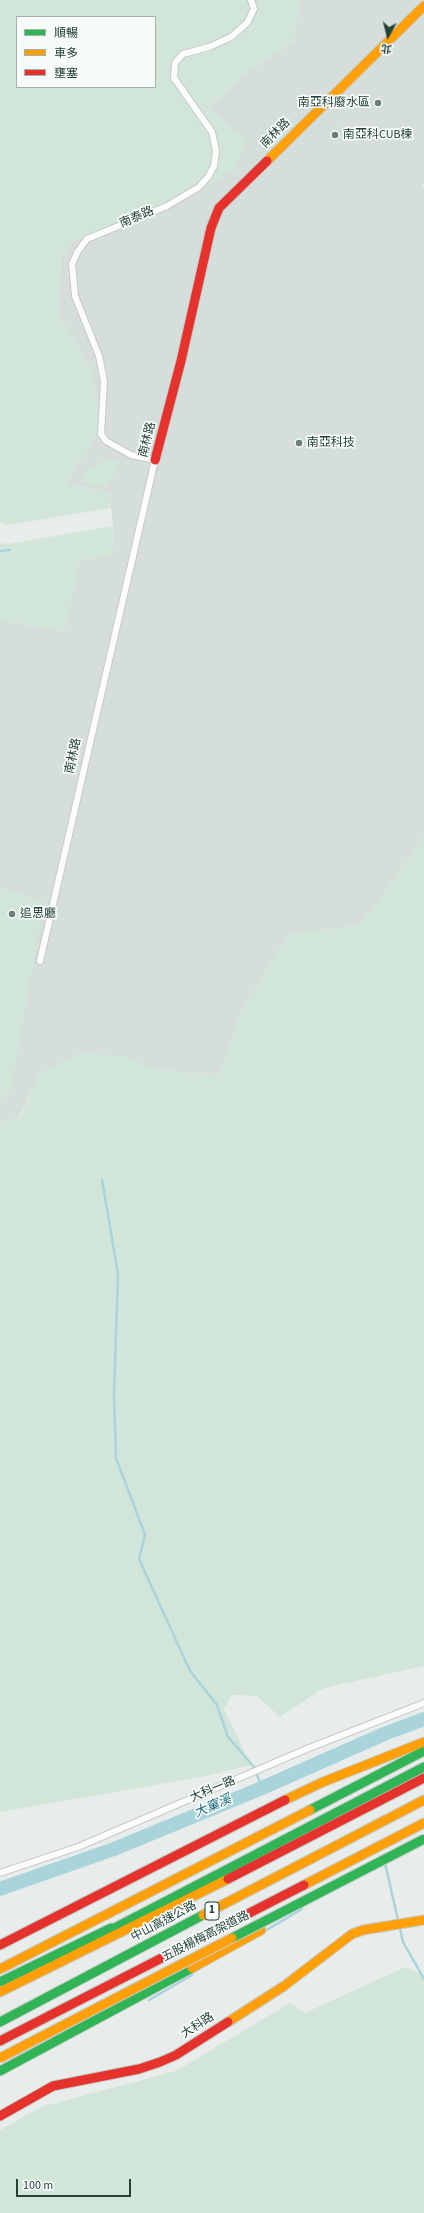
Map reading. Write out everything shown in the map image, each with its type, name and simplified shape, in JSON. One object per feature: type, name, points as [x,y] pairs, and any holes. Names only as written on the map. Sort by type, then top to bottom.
[{"type":"main road","name":"南林路","points":[[155,460],[181,361],[211,228],[219,208],[424,6]]},
{"type":"main road","points":[[0,1945],[323,1782],[424,1742]]},
{"type":"main road","points":[[0,1969],[424,1751]]},
{"type":"main road","points":[[0,1982],[132,1918],[421,1768]]},
{"type":"main road","name":"中山高速公路","points":[[0,1992],[38,1972],[130,1929],[424,1778]]},
{"type":"main road","name":"中山高速公路","points":[[0,2022],[424,1800]]},
{"type":"main road","points":[[0,2041],[424,1822]]},
{"type":"main road","points":[[0,2071],[373,1869],[424,1838]]},
{"type":"main road","name":"五股楊梅高架道路","points":[[0,2058],[424,1838]]},
{"type":"main road","points":[[38,1972],[132,1918]]},
{"type":"main road","name":"大科路","points":[[0,2116],[53,2086],[139,2069],[166,2060],[284,1986],[352,1934],[363,1930],[394,1927],[424,1920]]},
{"type":"street","name":"南泰路","points":[[155,460],[131,455],[106,441],[101,434],[104,381],[99,356],[75,296],[72,264],[78,251],[87,239],[167,206],[199,187],[208,177],[214,166],[216,151],[212,132],[174,78],[175,62],[183,54],[209,47],[231,37],[247,23],[254,9],[251,0]]},
{"type":"street","name":"南林路","points":[[40,961],[155,460]]},
{"type":"street","name":"大科一路","points":[[0,1873],[78,1847],[309,1748],[424,1703]]},
{"type":"shaded area","points":[[300,0],[424,0],[424,184],[421,186],[424,188],[424,836],[382,897],[357,926],[289,934],[239,1015],[220,1075],[154,1070],[126,1056],[41,1072],[19,1118],[0,1122],[0,620],[64,631],[80,560],[112,555],[113,526],[109,492],[65,484],[99,430],[92,371],[58,314],[61,258],[69,243],[179,201],[246,141],[209,108],[246,73],[293,41]]},
{"type":"green space","points":[[0,0],[300,0],[293,41],[246,73],[209,108],[246,141],[235,170],[179,201],[69,243],[61,258],[58,314],[92,371],[99,430],[65,484],[109,492],[111,508],[8,525],[0,522]]},
{"type":"green space","points":[[108,458],[120,463],[107,486],[81,482],[87,470]]},
{"type":"green space","points":[[113,526],[112,555],[80,560],[65,631],[0,620],[0,543],[8,544]]},
{"type":"green space","points":[[424,836],[424,1666],[324,1688],[280,1717],[257,1696],[232,1695],[224,1709],[251,1765],[207,1776],[0,1812],[0,1122],[20,1118],[41,1072],[80,1053],[126,1056],[154,1070],[220,1075],[239,1015],[289,934],[357,926],[382,897]]},
{"type":"green space","points":[[0,887],[44,902],[11,1090],[0,1101]]},
{"type":"green space","points":[[405,1967],[424,1975],[424,2213],[0,2213],[0,2130],[41,2107],[176,2071],[290,2003],[305,2013]]},
{"type":"waterway","points":[[0,551],[10,550]]},
{"type":"waterway","points":[[102,1180],[118,1274],[114,1393],[116,1458],[145,1535],[139,1559],[190,1671],[217,1705],[228,1737],[254,1767],[262,1788]]},
{"type":"waterway","name":"大窠溪","points":[[0,1889],[114,1849],[262,1788],[384,1734],[424,1719]]},
{"type":"waterway","points":[[385,1863],[403,1942],[424,1979]]},
{"type":"waterway","points":[[265,1931],[302,1909]]},
{"type":"waterway","points":[[149,2000],[192,1975]]},
{"type":"traffic: fast","points":[[310,1810],[424,1751]]},
{"type":"traffic: fast","points":[[105,1933],[424,1767]]},
{"type":"traffic: fast","points":[[232,1938],[424,1839]]},
{"type":"traffic: fast","points":[[0,2022],[203,1915]]},
{"type":"traffic: fast","points":[[0,1982],[111,1928]]},
{"type":"traffic: fast","points":[[0,2071],[192,1968]]},
{"type":"traffic: slow","points":[[267,161],[424,6]]},
{"type":"traffic: slow","points":[[285,1800],[323,1782],[424,1742]]},
{"type":"traffic: slow","points":[[203,1915],[424,1800]]},
{"type":"traffic: slow","points":[[0,1969],[310,1810]]},
{"type":"traffic: slow","points":[[304,1885],[424,1823]]},
{"type":"traffic: slow","points":[[0,1992],[228,1879]]},
{"type":"traffic: slow","points":[[228,2022],[284,1986],[352,1934],[363,1930],[424,1920]]},
{"type":"traffic: slow","points":[[192,1968],[261,1930]]},
{"type":"traffic: slow","points":[[0,2058],[232,1938]]},
{"type":"traffic: jam","points":[[155,460],[181,361],[211,228],[219,208],[267,161]]},
{"type":"traffic: jam","points":[[228,1879],[424,1778]]},
{"type":"traffic: jam","points":[[0,1945],[285,1800]]},
{"type":"traffic: jam","points":[[0,2041],[304,1885]]},
{"type":"traffic: jam","points":[[0,2116],[53,2086],[139,2069],[160,2062],[176,2055],[228,2022]]},
{"type":"place","name":"南亞科廢水區","points":[[378,103]]},
{"type":"place","name":"南亞科CUB棟","points":[[335,135]]},
{"type":"place","name":"南亞科技","points":[[299,443]]},
{"type":"place","name":"追思廳","points":[[12,914]]}]
